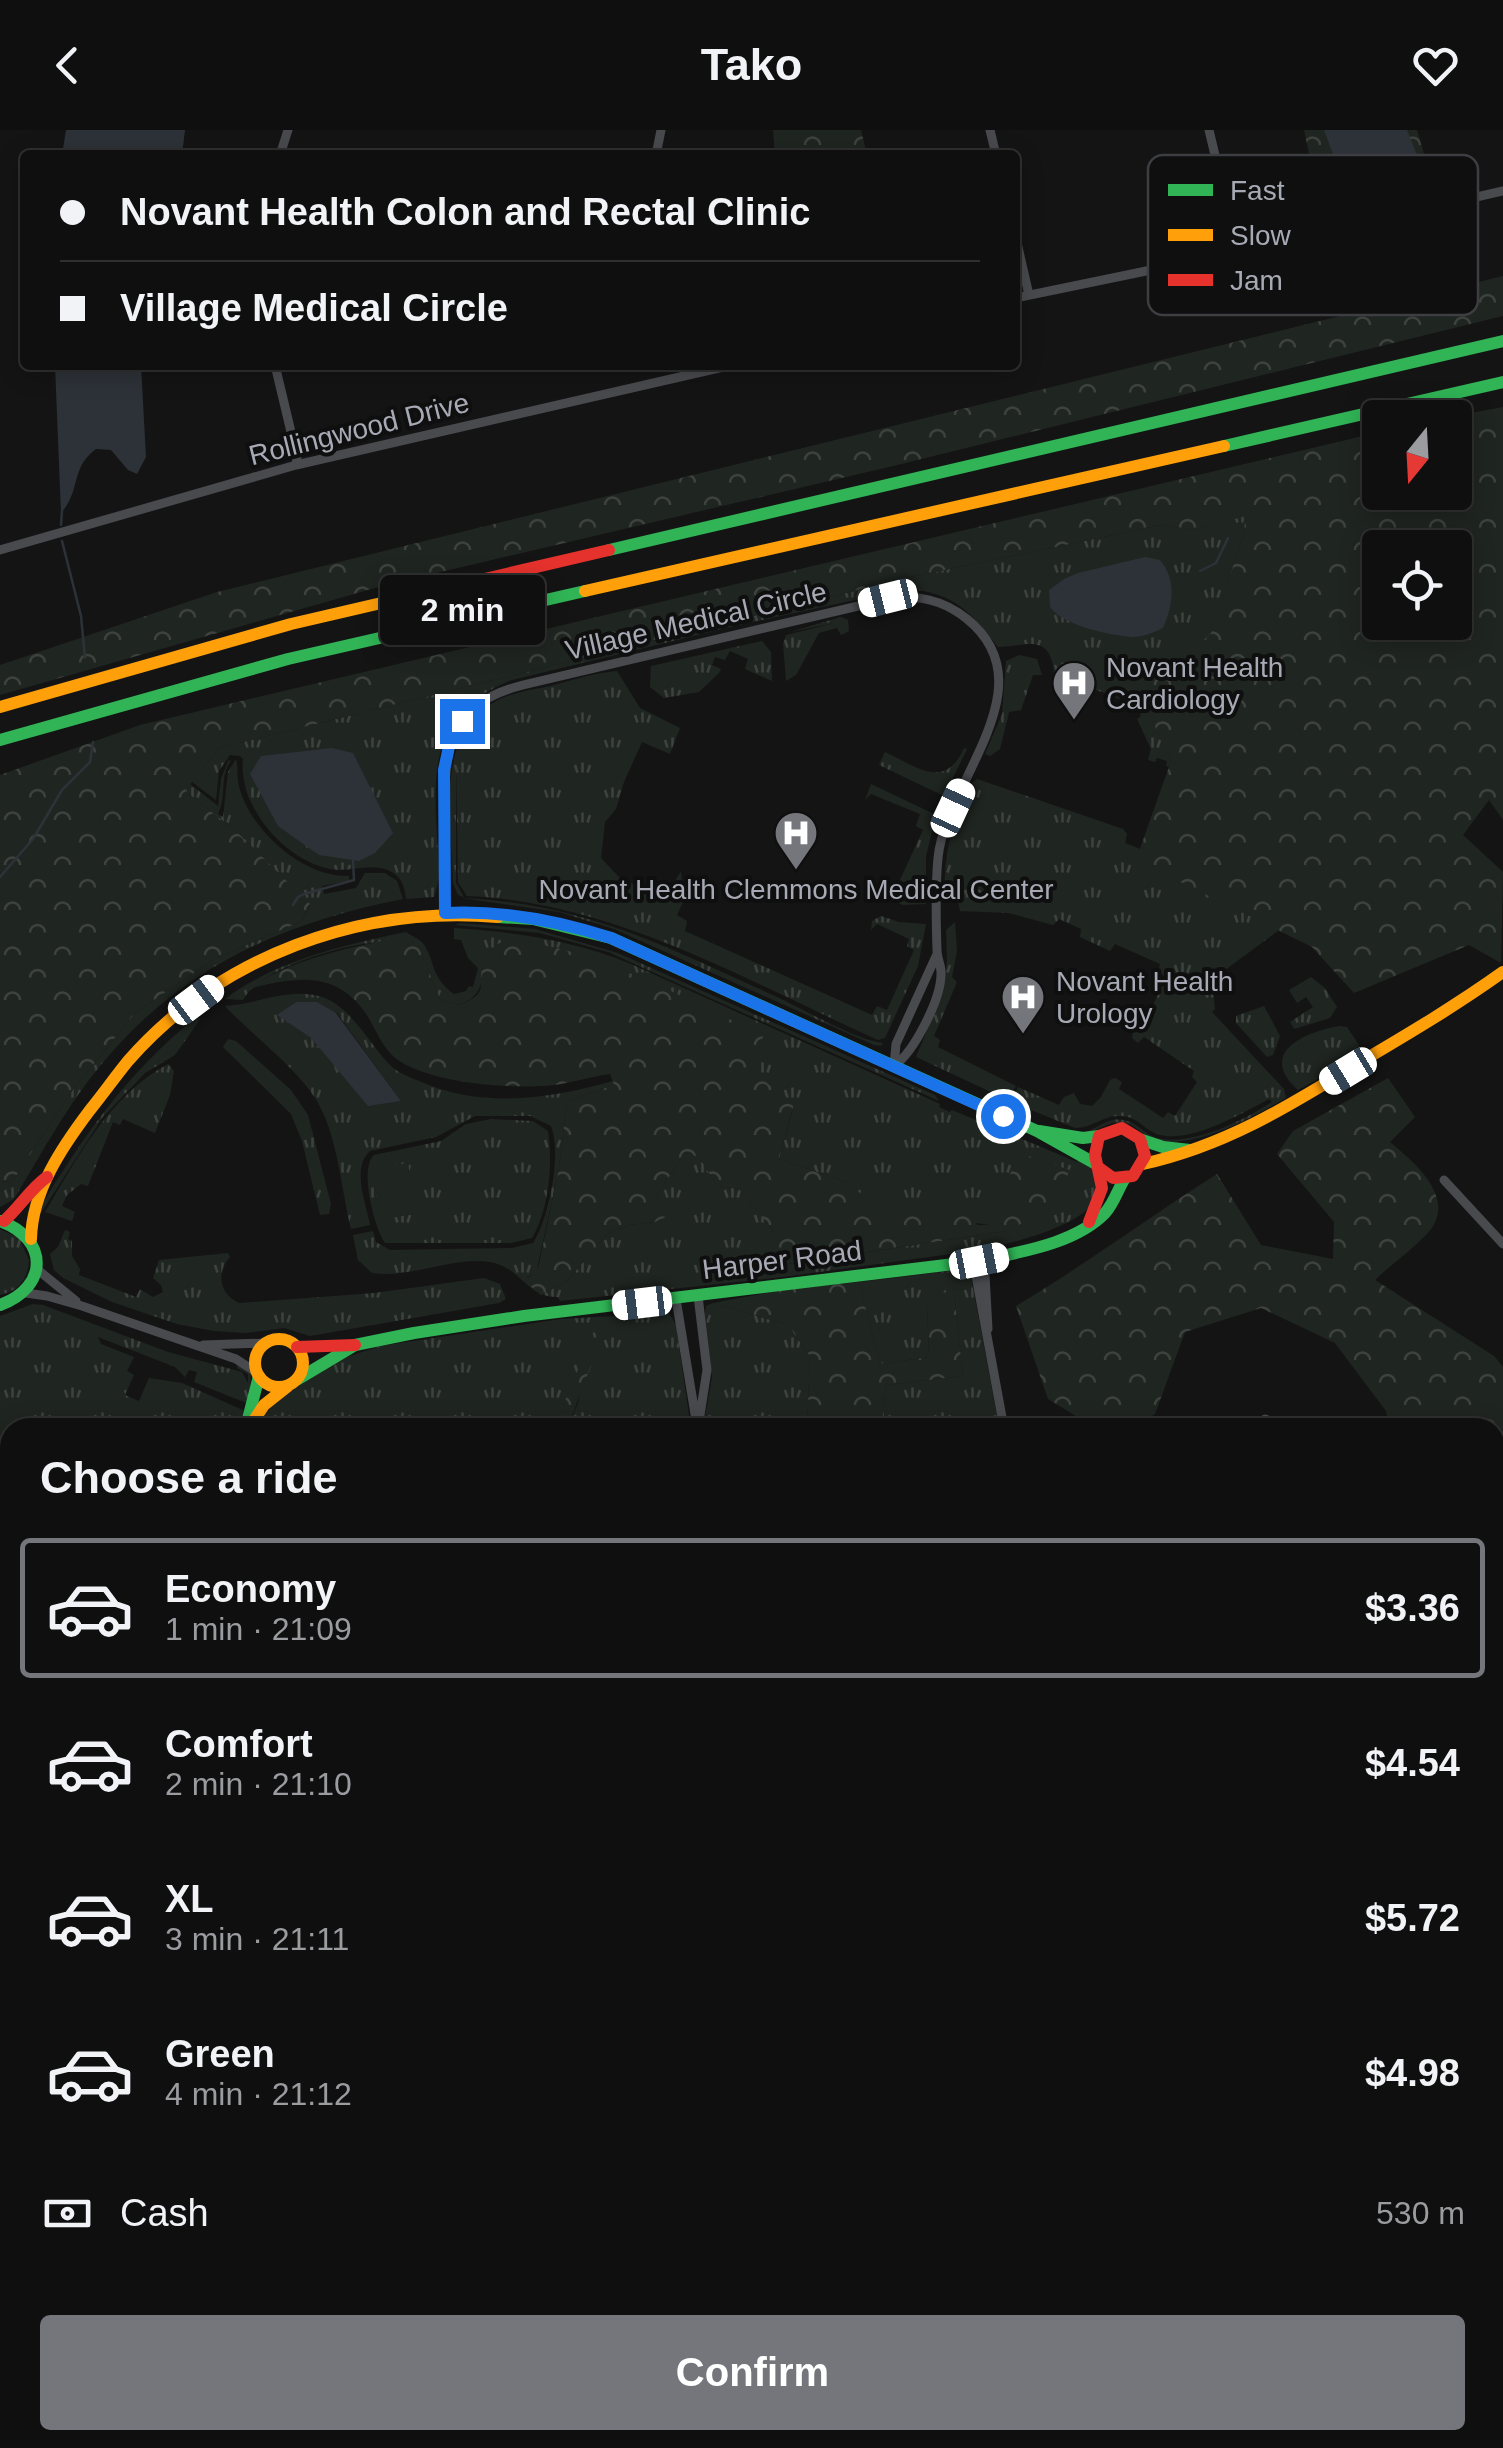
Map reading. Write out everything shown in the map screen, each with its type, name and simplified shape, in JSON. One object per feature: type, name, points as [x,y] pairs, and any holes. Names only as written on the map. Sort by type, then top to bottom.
[{"type":"main road","points":[[0,707],[291,624],[1503,341]]},
{"type":"main road","points":[[0,740],[288,659],[1503,382]]},
{"type":"main road","points":[[31,1239],[24,1231],[2,1221],[23,1205],[34,1186],[47,1176],[111,1082],[170,1021],[218,984],[260,959],[314,936],[364,922],[445,913],[519,915],[611,938],[1037,1131],[1113,1178],[1125,1178],[1143,1164],[1225,1140],[1257,1125],[1462,1002],[1503,972]]},
{"type":"main road","points":[[1037,1131],[1052,1131],[1080,1140],[1122,1127],[1142,1140],[1143,1164]]},
{"type":"main road","points":[[1089,1222],[1102,1190],[1094,1150],[1099,1136]]},
{"type":"main road","points":[[1142,1140],[1190,1150]]},
{"type":"main road","points":[[0,1305],[26,1293],[38,1270],[31,1239],[32,1212],[47,1176]]},
{"type":"main road","name":"Harper Road","points":[[297,1346],[355,1344],[524,1316],[979,1261],[1054,1241],[1104,1214],[1125,1178]]},
{"type":"main road","points":[[285,1340],[297,1346],[304,1366],[293,1382],[275,1387],[258,1374],[257,1353],[266,1343],[285,1340]]},
{"type":"main road","name":"Harper Road","points":[[255,1418],[264,1405],[293,1382],[355,1344]]},
{"type":"main road","name":"Harper Road","points":[[250,1418],[258,1374]]},
{"type":"street","points":[[1209,130],[1215,155]]},
{"type":"street","points":[[1478,197],[1503,191]]},
{"type":"street","points":[[1020,254],[1030,295]]},
{"type":"street","points":[[1020,297],[1148,271]]},
{"type":"street","points":[[276,370],[296,466]]},
{"type":"street","name":"Rollingwood Drive","points":[[0,550],[296,466],[687,370]]},
{"type":"street","name":"Village Medical Circle","points":[[445,913],[446,756],[462,721],[488,696],[888,598],[930,600],[958,611],[991,650],[998,678],[996,710],[940,845],[937,954],[942,972],[938,991],[908,1056],[894,1066]]},
{"type":"street","name":"Village Medical Circle","points":[[894,1066],[896,1044],[937,954]]},
{"type":"street","points":[[1444,1180],[1503,1244]]},
{"type":"street","points":[[979,1261],[976,1276],[1002,1418]]},
{"type":"street","points":[[38,1270],[82,1306]]},
{"type":"street","points":[[26,1293],[82,1306],[196,1345],[236,1359],[258,1374]]},
{"type":"street","points":[[698,1296],[706,1370],[699,1418]]},
{"type":"street","points":[[676,1299],[696,1418]]},
{"type":"street","points":[[196,1345],[266,1343]]},
{"type":"street","points":[[684,1352],[704,1350]]},
{"type":"green space","points":[[773,130],[861,130],[866,150],[775,150]]},
{"type":"green space","points":[[1304,130],[1417,130],[1424,154],[1424,155],[1309,155]]},
{"type":"green space","points":[[1503,276],[1503,316],[893,466],[389,584],[0,695],[0,665],[217,592],[1344,315],[1478,315],[1478,282]]},
{"type":"green space","points":[[1503,407],[1503,820],[1489,800],[1463,835],[1503,872],[1501,963],[1469,945],[1354,993],[1312,947],[1136,860],[1171,761],[1135,683],[1145,667],[1178,666],[1211,633],[1246,516],[1194,530],[1161,525],[911,577],[219,748],[185,791],[237,832],[310,904],[302,921],[214,959],[135,1013],[74,1088],[12,1182],[0,1181],[0,775],[140,725],[1362,436],[1362,510],[1472,510],[1472,413]]},
{"type":"green space","points":[[1247,515],[1211,634],[1178,667],[1135,682],[1171,761],[1169,767],[1167,761],[1148,760],[1151,749],[1137,719],[1141,716],[1138,708],[1133,711],[1128,702],[1054,674],[1052,660],[1042,647],[998,647],[979,624],[949,599],[906,589],[512,680],[481,696],[459,715],[438,761],[439,878],[434,897],[406,899],[401,880],[385,869],[330,869],[296,855],[256,812],[248,795],[240,756],[230,755],[219,771],[216,800],[192,782],[219,748],[911,577],[1161,525],[1194,530]]},
{"type":"green space","points":[[841,617],[848,620],[849,631],[841,635],[837,628],[819,633],[796,675],[786,681],[786,635],[835,623],[790,632]]},
{"type":"green space","points":[[762,641],[771,652],[772,681],[745,669],[748,659],[730,651],[725,660],[715,657],[712,665],[721,669],[699,692],[664,698],[650,687],[651,666]]},
{"type":"green space","points":[[1019,655],[1037,659],[1042,675],[1033,675],[1021,710],[1009,712],[1000,749],[990,756],[985,754],[1002,714],[1006,661]]},
{"type":"green space","points":[[617,671],[640,708],[680,728],[670,754],[642,742],[616,809],[605,822],[601,858],[618,876],[664,900],[681,871],[687,893],[677,915],[687,921],[685,931],[872,1015],[877,1006],[887,1010],[914,950],[907,946],[909,939],[877,924],[871,930],[872,921],[881,916],[926,924],[918,966],[885,1038],[878,1040],[729,970],[627,929],[521,901],[467,896],[458,882],[456,761],[456,883],[464,897],[458,895],[453,883],[449,808],[454,757],[463,734],[477,715],[504,697]]},
{"type":"green space","points":[[967,749],[944,796],[879,765],[885,752],[919,769],[939,772],[948,769]]},
{"type":"green space","points":[[236,759],[243,799],[279,847],[313,869],[349,876],[349,881],[322,886],[324,894],[356,888],[365,873],[385,873],[397,881],[403,899],[353,910],[262,942],[181,989],[110,1054],[78,1095],[14,1199],[0,1207],[0,1181],[12,1182],[74,1088],[135,1013],[214,959],[302,921],[310,905],[237,832],[185,791],[190,784],[218,806],[221,779],[231,760],[225,773],[218,814],[223,817],[228,772]]},
{"type":"green space","points":[[977,779],[1123,829],[1127,834],[1125,843],[1140,849],[1137,860],[1279,930],[1217,976],[1212,1012],[1284,1089],[1286,1098],[1215,1133],[1184,1141],[1169,1142],[1148,1137],[1127,1123],[1085,1132],[1109,1121],[1121,1120],[1162,1139],[1190,1138],[1234,1123],[1272,1102],[1269,1099],[1201,1131],[1173,1136],[1154,1133],[1126,1116],[1075,1128],[1012,1102],[1018,1087],[1059,1105],[1064,1097],[1074,1093],[1080,1104],[1092,1106],[1115,1078],[1122,1082],[1119,1089],[1163,1118],[1168,1112],[1175,1116],[1197,1082],[1192,1077],[1194,1071],[1144,1037],[1138,1043],[1132,1038],[1133,1030],[1141,1032],[1166,977],[1158,972],[1160,964],[1115,944],[1110,951],[1080,937],[1081,929],[1059,919],[1053,925],[1009,913],[960,911],[958,902],[945,902],[950,841],[965,799]]},
{"type":"green space","points":[[871,784],[936,815],[926,856],[926,904],[903,905],[884,897],[887,891],[894,893],[923,830],[916,826],[920,814],[871,794],[865,800]]},
{"type":"green space","points":[[462,898],[548,909],[587,919],[625,931],[699,961],[844,1030],[883,1043],[874,1045],[614,929],[559,912]]},
{"type":"green space","points":[[955,922],[957,951],[952,977],[957,982],[934,1036],[940,1040],[938,1047],[1016,1086],[1008,1100],[916,1057],[941,996],[947,962],[946,930]]},
{"type":"green space","points":[[455,925],[535,929],[618,953],[935,1095],[939,1101],[608,952],[540,933]]},
{"type":"green space","points":[[454,928],[522,935],[566,943],[631,964],[940,1104],[950,1112],[1077,1162],[1080,1156],[1097,1176],[1099,1194],[1088,1209],[1046,1232],[980,1250],[783,1277],[560,1301],[558,1297],[547,1296],[543,1294],[567,1281],[607,1234],[628,1225],[655,1222],[654,1200],[685,1152],[700,1158],[717,1186],[739,1189],[772,1229],[782,1265],[1007,1231],[1019,1154],[990,1225],[872,1209],[852,1184],[779,1159],[794,1105],[482,967],[482,981],[471,999],[459,1005],[440,999],[417,944],[377,942],[323,954],[272,974],[243,1000],[225,999],[289,964],[335,949],[406,932],[423,944],[447,988],[454,994],[466,991],[473,987],[478,968],[468,958],[461,940],[454,939]]},
{"type":"green space","points":[[390,939],[417,943],[440,999],[459,1005],[479,993],[483,966],[496,944],[524,943],[557,948],[631,973],[763,1035],[759,1077],[794,1104],[779,1159],[852,1184],[872,1208],[969,1203],[977,1225],[989,1225],[1019,1153],[1070,1170],[1046,1208],[1007,1231],[781,1265],[772,1229],[739,1189],[717,1186],[700,1158],[685,1152],[654,1200],[669,1205],[670,1215],[607,1234],[567,1281],[541,1295],[523,1280],[535,1274],[539,1264],[559,1168],[567,1101],[614,1085],[610,1074],[543,1086],[490,1085],[432,1075],[394,1057],[361,1007],[336,987],[294,980],[248,989],[299,963]]},
{"type":"green space","points":[[1311,977],[1325,988],[1337,1007],[1330,1018],[1294,1029],[1290,1022],[1313,1007],[1306,997],[1297,1003],[1289,990]]},
{"type":"green space","points":[[286,995],[322,997],[352,1018],[395,1069],[443,1090],[466,1095],[540,1096],[613,1081],[614,1085],[567,1101],[559,1168],[536,1274],[527,1277],[539,1293],[509,1270],[490,1262],[372,1273],[358,1260],[353,1235],[373,1231],[376,1242],[390,1250],[512,1248],[533,1243],[552,1186],[555,1152],[551,1126],[530,1116],[475,1116],[436,1137],[370,1151],[364,1158],[361,1176],[370,1225],[351,1229],[334,1147],[317,1101],[286,1064],[225,1006]],"holes":[[[296,1002],[337,1013],[401,1101],[368,1105],[311,1038],[278,1015]]]},
{"type":"green space","points":[[1264,1006],[1280,1036],[1273,1055],[1267,1057],[1236,1023],[1236,1016]]},
{"type":"green space","points":[[201,1018],[175,1055],[145,1073],[102,1118],[41,1213],[38,1211],[71,1158],[126,1085],[170,1040],[194,1019]]},
{"type":"green space","points":[[1347,1027],[1359,1045],[1359,1056],[1298,1090],[1286,1077],[1284,1055],[1300,1039]]},
{"type":"green space","points":[[228,1039],[236,1041],[291,1090],[308,1115],[331,1204],[329,1214],[320,1215],[302,1141],[291,1114],[223,1047]]},
{"type":"green space","points":[[168,1064],[174,1071],[170,1095],[155,1133],[123,1119],[120,1125],[113,1122],[88,1186],[81,1184],[67,1195],[62,1206],[75,1212],[72,1221],[45,1212],[112,1110],[147,1077]]},
{"type":"green space","points":[[1388,1078],[1415,1117],[1390,1142],[1427,1178],[1438,1201],[1438,1214],[1428,1232],[1375,1280],[1494,1356],[1503,1367],[1503,1418],[1387,1418],[1335,1343],[1261,1308],[1185,1332],[1155,1414],[1149,1418],[1079,1418],[1048,1399],[1016,1306],[1217,1174],[1261,1245],[1333,1259],[1334,1222],[1277,1154],[1293,1131]]},
{"type":"green space","points":[[491,1119],[533,1121],[548,1131],[548,1186],[532,1238],[511,1243],[385,1243],[368,1184],[374,1155],[441,1141],[466,1124]]},
{"type":"green space","points":[[408,1163],[417,1213],[381,1220],[372,1169]]},
{"type":"green space","points":[[0,1229],[19,1238],[29,1260],[21,1283],[0,1295]]},
{"type":"green space","points":[[65,1230],[70,1232],[68,1239],[72,1241],[72,1256],[80,1269],[79,1275],[136,1297],[140,1289],[153,1297],[163,1292],[153,1278],[159,1260],[228,1253],[222,1282],[227,1294],[239,1303],[374,1293],[484,1278],[500,1284],[506,1299],[310,1336],[284,1328],[246,1333],[214,1331],[177,1324],[112,1302],[63,1278],[54,1270],[50,1254],[58,1247]]},
{"type":"green space","points":[[967,1272],[997,1418],[882,1418],[886,1385],[963,1376],[953,1285],[927,1304],[929,1357],[880,1364],[859,1282]]},
{"type":"green space","points":[[859,1282],[880,1364],[929,1357],[927,1304],[953,1284],[963,1376],[886,1385],[882,1418],[807,1418],[810,1356],[788,1325],[713,1303],[788,1289]]},
{"type":"green space","points":[[713,1303],[788,1325],[810,1356],[807,1418],[705,1418],[712,1377],[706,1306]]},
{"type":"green space","points":[[33,1304],[43,1305],[168,1352],[242,1372],[248,1383],[248,1374],[237,1364],[251,1373],[249,1404],[194,1382],[197,1372],[189,1370],[185,1377],[175,1367],[98,1337],[101,1344],[134,1357],[127,1371],[134,1375],[125,1395],[139,1401],[149,1378],[182,1383],[245,1411],[242,1418],[0,1418],[0,1316]]},
{"type":"green space","points":[[669,1313],[676,1325],[689,1418],[572,1418],[595,1331],[558,1418],[263,1418],[279,1397],[341,1359],[380,1346],[561,1319]]},
{"type":"green space","points":[[594,1331],[603,1333],[571,1418],[558,1418]]},
{"type":"shaded area","points":[[66,130],[185,130],[183,150],[63,150]]},
{"type":"shaded area","points":[[1324,130],[1407,130],[1417,155],[1333,155]]},
{"type":"shaded area","points":[[55,370],[141,370],[146,457],[137,474],[128,470],[111,450],[96,449],[82,464],[61,513]]},
{"type":"shaded area","points":[[1145,557],[1160,560],[1169,576],[1171,602],[1163,628],[1136,637],[1111,634],[1076,624],[1050,607],[1049,590],[1064,579]]},
{"type":"shaded area","points":[[332,748],[353,753],[393,833],[375,853],[359,861],[319,855],[278,826],[250,774],[261,756]]},
{"type":"shaded area","points":[[296,1002],[317,1002],[336,1013],[401,1101],[368,1106],[311,1038],[277,1015]]},
{"type":"waterway","points":[[61,525],[62,511]]},
{"type":"waterway","points":[[1200,571],[1216,563],[1228,538]]},
{"type":"waterway","points":[[62,541],[81,616],[85,658]]},
{"type":"waterway","points":[[0,877],[33,839],[62,790],[90,762],[93,742]]},
{"type":"waterway","points":[[293,905],[304,894],[354,880],[353,860]]},
{"type":"traffic: fast","points":[[609,550],[1503,341]]},
{"type":"traffic: fast","points":[[1224,446],[1503,382]]},
{"type":"traffic: fast","points":[[0,740],[288,659],[585,591]]},
{"type":"traffic: fast","points":[[498,917],[533,919],[611,938],[1037,1131],[1096,1164]]},
{"type":"traffic: fast","points":[[1039,1131],[1083,1138],[1099,1136]]},
{"type":"traffic: fast","points":[[1142,1140],[1190,1150]]},
{"type":"traffic: fast","points":[[298,1379],[355,1345],[414,1333],[979,1261],[1029,1250],[1093,1224],[1108,1209],[1125,1178]]},
{"type":"traffic: fast","points":[[0,1221],[28,1239],[37,1263],[28,1287],[0,1305]]},
{"type":"traffic: fast","points":[[248,1418],[259,1376]]},
{"type":"traffic: slow","points":[[585,591],[1224,446]]},
{"type":"traffic: slow","points":[[0,707],[291,624],[390,601]]},
{"type":"traffic: slow","points":[[31,1239],[43,1187],[79,1124],[128,1061],[165,1024],[205,993],[249,966],[296,945],[345,930],[446,915],[498,917]]},
{"type":"traffic: slow","points":[[1143,1164],[1202,1147],[1282,1109],[1503,972]]},
{"type":"traffic: slow","points":[[279,1339],[296,1346],[303,1363],[296,1380],[279,1387],[262,1380],[255,1363],[262,1346],[279,1339]]},
{"type":"traffic: slow","points":[[256,1418],[264,1405],[288,1386]]},
{"type":"traffic: jam","points":[[390,601],[609,550]]},
{"type":"traffic: jam","points":[[1089,1222],[1102,1188],[1095,1155],[1099,1136],[1122,1128],[1140,1139],[1145,1156],[1133,1176],[1113,1178],[1098,1167]]},
{"type":"traffic: jam","points":[[4,1221],[47,1177]]},
{"type":"traffic: jam","points":[[297,1347],[355,1345]]},
{"type":"place","name":"Novant Health Cardiology","points":[[1074,721]]},
{"type":"place","name":"Novant Health Clemmons Medical Center","points":[[796,871]]},
{"type":"place","name":"Novant Health Urology","points":[[1023,1035]]},
{"type":"route","points":[[462,721],[450,742],[444,770],[445,913],[519,915],[611,938],[1003,1116]]}]
